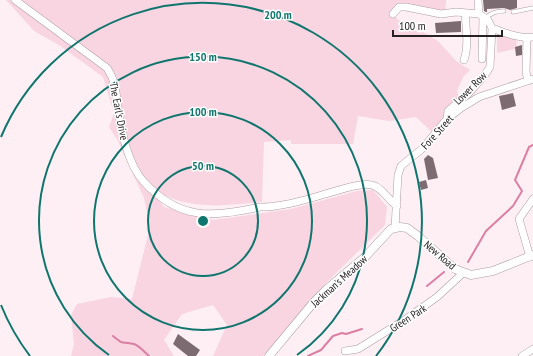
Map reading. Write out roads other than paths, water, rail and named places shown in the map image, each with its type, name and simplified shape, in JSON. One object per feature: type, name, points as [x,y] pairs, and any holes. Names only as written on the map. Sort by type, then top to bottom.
[{"type":"street","name":"The Earl's Drive","points":[[15,0],[107,68],[113,77],[116,88],[121,129],[126,147],[135,168],[143,180],[166,202],[180,209],[196,214],[220,214],[296,202],[365,184],[380,188],[390,201],[397,206]]},
{"type":"street","points":[[478,0],[482,16],[482,59]]},
{"type":"street","points":[[394,14],[400,7],[441,14],[465,13],[482,16],[488,20],[492,28],[506,34],[530,37],[526,44],[526,72],[530,80]]},
{"type":"street","points":[[464,60],[466,54],[465,13]]},
{"type":"street","name":"Lower Row","points":[[447,119],[448,111],[468,94],[490,68],[492,28]]},
{"type":"street","name":"Fore Street","points":[[395,228],[398,175],[401,166],[423,148],[447,119],[461,108],[479,97],[530,80]]},
{"type":"street","points":[[531,256],[519,219],[533,199]]},
{"type":"street","name":"New Road","points":[[395,228],[408,228],[455,269],[471,275],[493,271],[531,256]]},
{"type":"street","name":"Jackman's Meadow","points":[[269,356],[323,293],[376,247],[386,234],[395,228]]},
{"type":"street","name":"Green Park","points":[[345,351],[358,349],[409,318],[437,297],[463,273]]},
{"type":"street","points":[[522,356],[533,349]]},
{"type":"lane","points":[[513,12],[533,8]]},
{"type":"lane","points":[[482,16],[492,12],[504,11]]},
{"type":"waterway","points":[[468,262],[486,231],[513,206],[522,191],[515,180],[529,147],[533,145]]},
{"type":"waterway","points":[[427,286],[444,272]]},
{"type":"waterway","points":[[308,356],[321,350],[333,336],[362,329]]},
{"type":"waterway","points":[[113,336],[121,342],[136,345],[149,356]]}]
